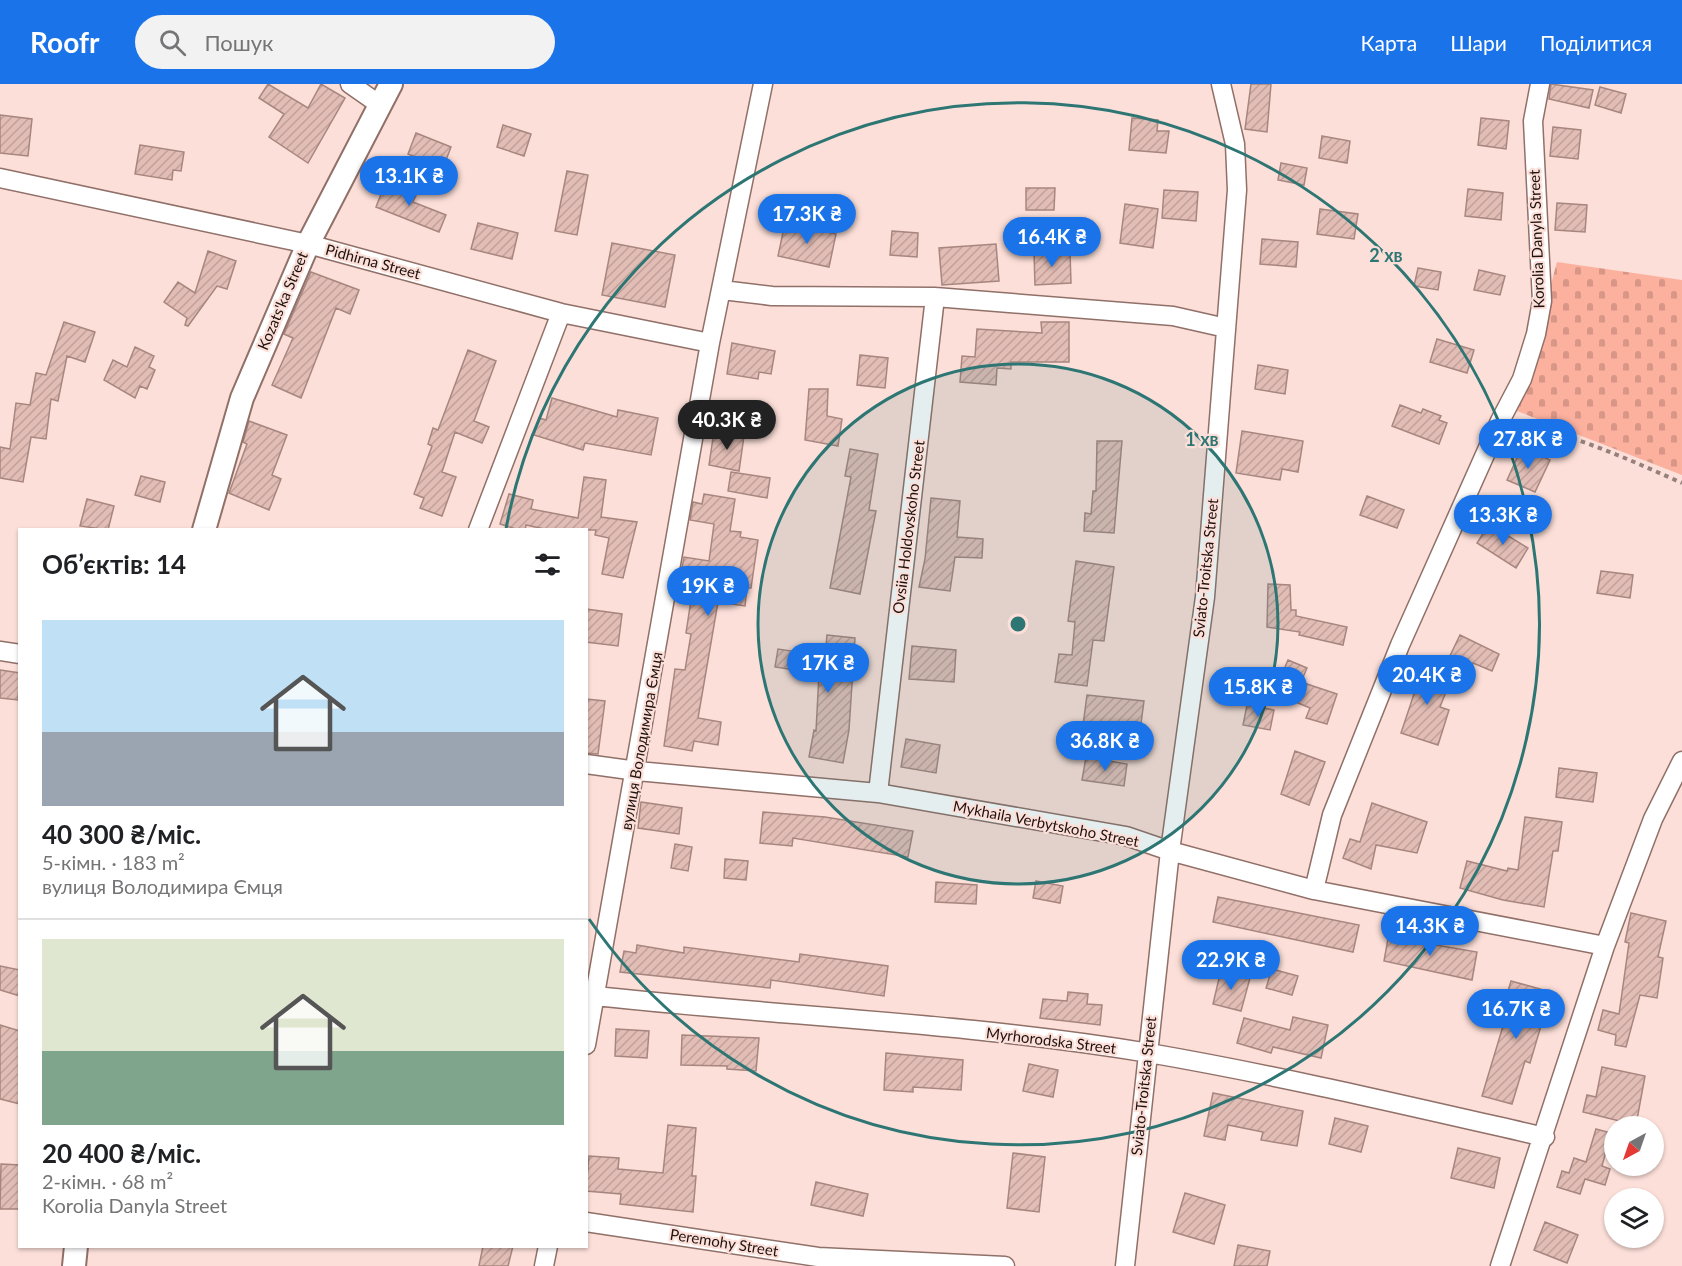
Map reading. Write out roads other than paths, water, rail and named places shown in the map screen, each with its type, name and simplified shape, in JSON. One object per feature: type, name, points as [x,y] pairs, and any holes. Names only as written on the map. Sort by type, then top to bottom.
[{"type":"street","points":[[350,84],[380,105]]},
{"type":"street","name":"Kozats'ka Street","points":[[205,528],[242,398],[308,244],[391,84]]},
{"type":"street","name":"вулиця Володимира Ємця","points":[[588,1025],[591,995],[637,771],[710,343],[763,84]]},
{"type":"street","name":"Sviato-Troitska Street","points":[[1125,1266],[1170,851],[1204,597],[1226,328],[1237,190],[1236,158],[1221,84]]},
{"type":"street","name":"Korolia Danyla Street","points":[[1314,890],[1332,815],[1405,634],[1500,421],[1522,379],[1536,334],[1542,301],[1533,121],[1540,84]]},
{"type":"street","name":"Pidhirna Street","points":[[0,178],[308,244],[561,313],[710,343]]},
{"type":"street","points":[[722,290],[772,296],[935,297],[1173,316],[1226,328]]},
{"type":"street","name":"Ovsiia Holdovskoho Street","points":[[878,793],[935,297]]},
{"type":"street","points":[[479,528],[561,313]]},
{"type":"street","points":[[0,651],[18,654]]},
{"type":"street","points":[[1500,1266],[1545,1137],[1605,946],[1653,819],[1682,761]]},
{"type":"street","name":"Mykhaila Verbytskoho Street","points":[[588,764],[637,771],[878,793],[1126,836],[1170,851],[1314,890],[1605,946]]},
{"type":"street","name":"Myrhorodska Street","points":[[591,995],[876,1019],[1148,1053],[1346,1092],[1545,1137]]},
{"type":"street","name":"Peremohy Street","points":[[588,1222],[817,1262],[1005,1266]]},
{"type":"street","points":[[74,1266],[76,1248]]},
{"type":"street","points":[[544,1266],[548,1248]]}]
